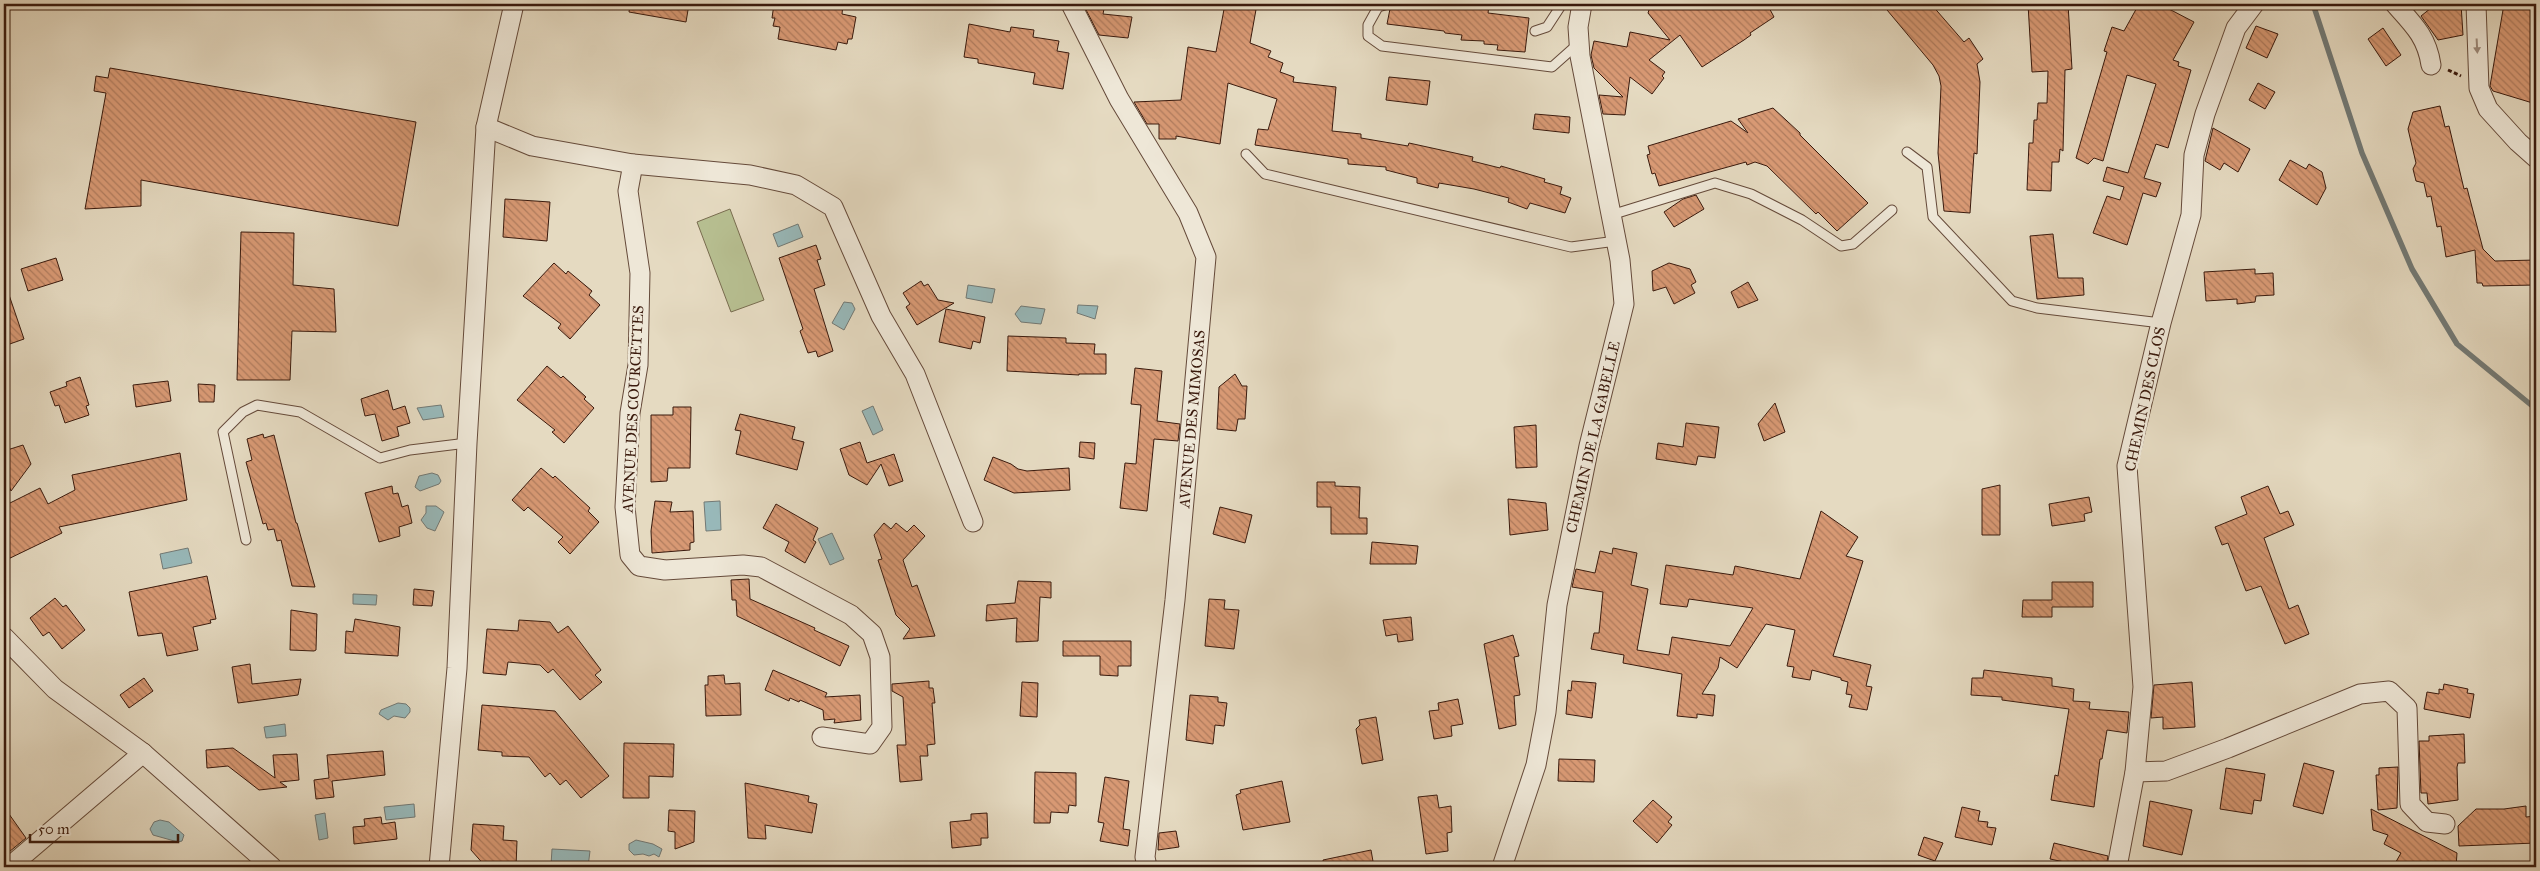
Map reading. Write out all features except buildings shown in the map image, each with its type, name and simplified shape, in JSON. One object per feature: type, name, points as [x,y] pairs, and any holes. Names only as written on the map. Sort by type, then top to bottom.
[{"type":"street","points":[[439,867],[457,668],[467,443],[486,128],[514,4]]},
{"type":"street","name":"AVENUE DES MIMOSAS","points":[[1071,4],[1118,99],[1188,213],[1206,257],[1175,600],[1145,857],[1147,867]]},
{"type":"street","name":"CHEMIN DE LA GABELLE","points":[[1502,867],[1536,765],[1546,712],[1557,605],[1589,446],[1624,304],[1616,241],[1579,42],[1578,27],[1582,4]]},
{"type":"street","name":"CHEMIN DES CLOS","points":[[2117,867],[2135,772],[2143,686],[2127,466],[2161,322],[2191,215],[2194,154],[2203,122],[2236,28],[2254,4]]},
{"type":"street","points":[[2395,4],[2420,31],[2429,48],[2431,65]]},
{"type":"street","points":[[2476,4],[2479,88],[2488,109],[2518,142],[2536,158]]},
{"type":"street","points":[[486,128],[532,146],[633,164],[750,175],[796,185],[833,207],[881,316],[916,374],[973,522]]},
{"type":"street","name":"AVENUE DES COURCETTES","points":[[633,164],[628,191],[640,273],[638,365],[630,413],[625,507],[630,555],[639,566],[665,570],[710,566],[760,567],[851,615],[872,634],[880,657],[882,727],[870,744],[822,737]]},
{"type":"street","points":[[4,637],[55,689],[143,753],[272,867]]},
{"type":"street","points":[[2135,772],[2166,771],[2360,694],[2389,691],[2407,708],[2410,804],[2427,822],[2445,824]]},
{"type":"street","points":[[4,864],[14,864],[143,753]]},
{"type":"lane","points":[[1534,31],[1548,27],[1562,4]]},
{"type":"lane","points":[[1385,5],[1378,7],[1368,25],[1368,36],[1382,46],[1552,67],[1579,42]]},
{"type":"lane","points":[[1906,152],[1927,168],[1933,217],[2012,301],[2037,308],[2161,322]]},
{"type":"lane","points":[[1246,154],[1265,174],[1571,247],[1616,241]]},
{"type":"lane","points":[[1611,215],[1715,183],[1752,194],[1802,220],[1841,246],[1854,244],[1892,210]]},
{"type":"lane","points":[[246,540],[223,432],[243,412],[256,404],[300,412],[380,458],[410,450],[467,443]]},
{"type":"path","points":[[2431,65],[2455,72],[2479,88]]},
{"type":"green space","points":[[730,209],[764,300],[731,312],[697,222]]},
{"type":"water","points":[[798,224],[803,237],[778,247],[773,234]]},
{"type":"water","points":[[968,285],[995,289],[992,303],[966,298]]},
{"type":"water","points":[[844,302],[852,303],[855,309],[844,330],[832,323]]},
{"type":"water","points":[[1078,305],[1098,306],[1095,319],[1077,313]]},
{"type":"water","points":[[1021,306],[1045,309],[1041,324],[1021,322],[1015,314]]},
{"type":"water","points":[[441,405],[444,417],[423,420],[417,408]]},
{"type":"water","points":[[873,406],[883,430],[873,435],[862,411]]},
{"type":"water","points":[[432,473],[438,475],[441,481],[439,484],[420,491],[415,487],[419,476]]},
{"type":"water","points":[[720,501],[721,530],[706,531],[704,502]]},
{"type":"water","points":[[426,506],[436,506],[444,512],[435,531],[427,528],[421,520],[426,513]]},
{"type":"water","points":[[832,533],[844,559],[830,565],[818,539]]},
{"type":"water","points":[[188,548],[192,563],[163,569],[160,554]]},
{"type":"water","points":[[353,594],[377,595],[376,605],[353,604]]},
{"type":"water","points":[[398,703],[406,704],[410,708],[410,712],[405,718],[394,716],[388,720],[379,714],[381,710]]},
{"type":"water","points":[[285,724],[286,736],[266,738],[264,727]]},
{"type":"water","points":[[414,804],[415,817],[386,820],[384,807]]},
{"type":"water","points":[[325,813],[328,838],[319,840],[315,815]]},
{"type":"water","points":[[160,820],[169,822],[184,835],[182,841],[178,842],[153,835],[150,829],[154,822]]},
{"type":"water","points":[[636,840],[653,844],[662,849],[659,857],[654,854],[649,856],[643,854],[634,855],[629,850],[629,844]]},
{"type":"water","points":[[552,849],[590,851],[588,867],[564,863],[561,866],[551,865]]},
{"type":"waterway","points":[[2313,4],[2362,153],[2412,269],[2457,344],[2536,409]]}]
